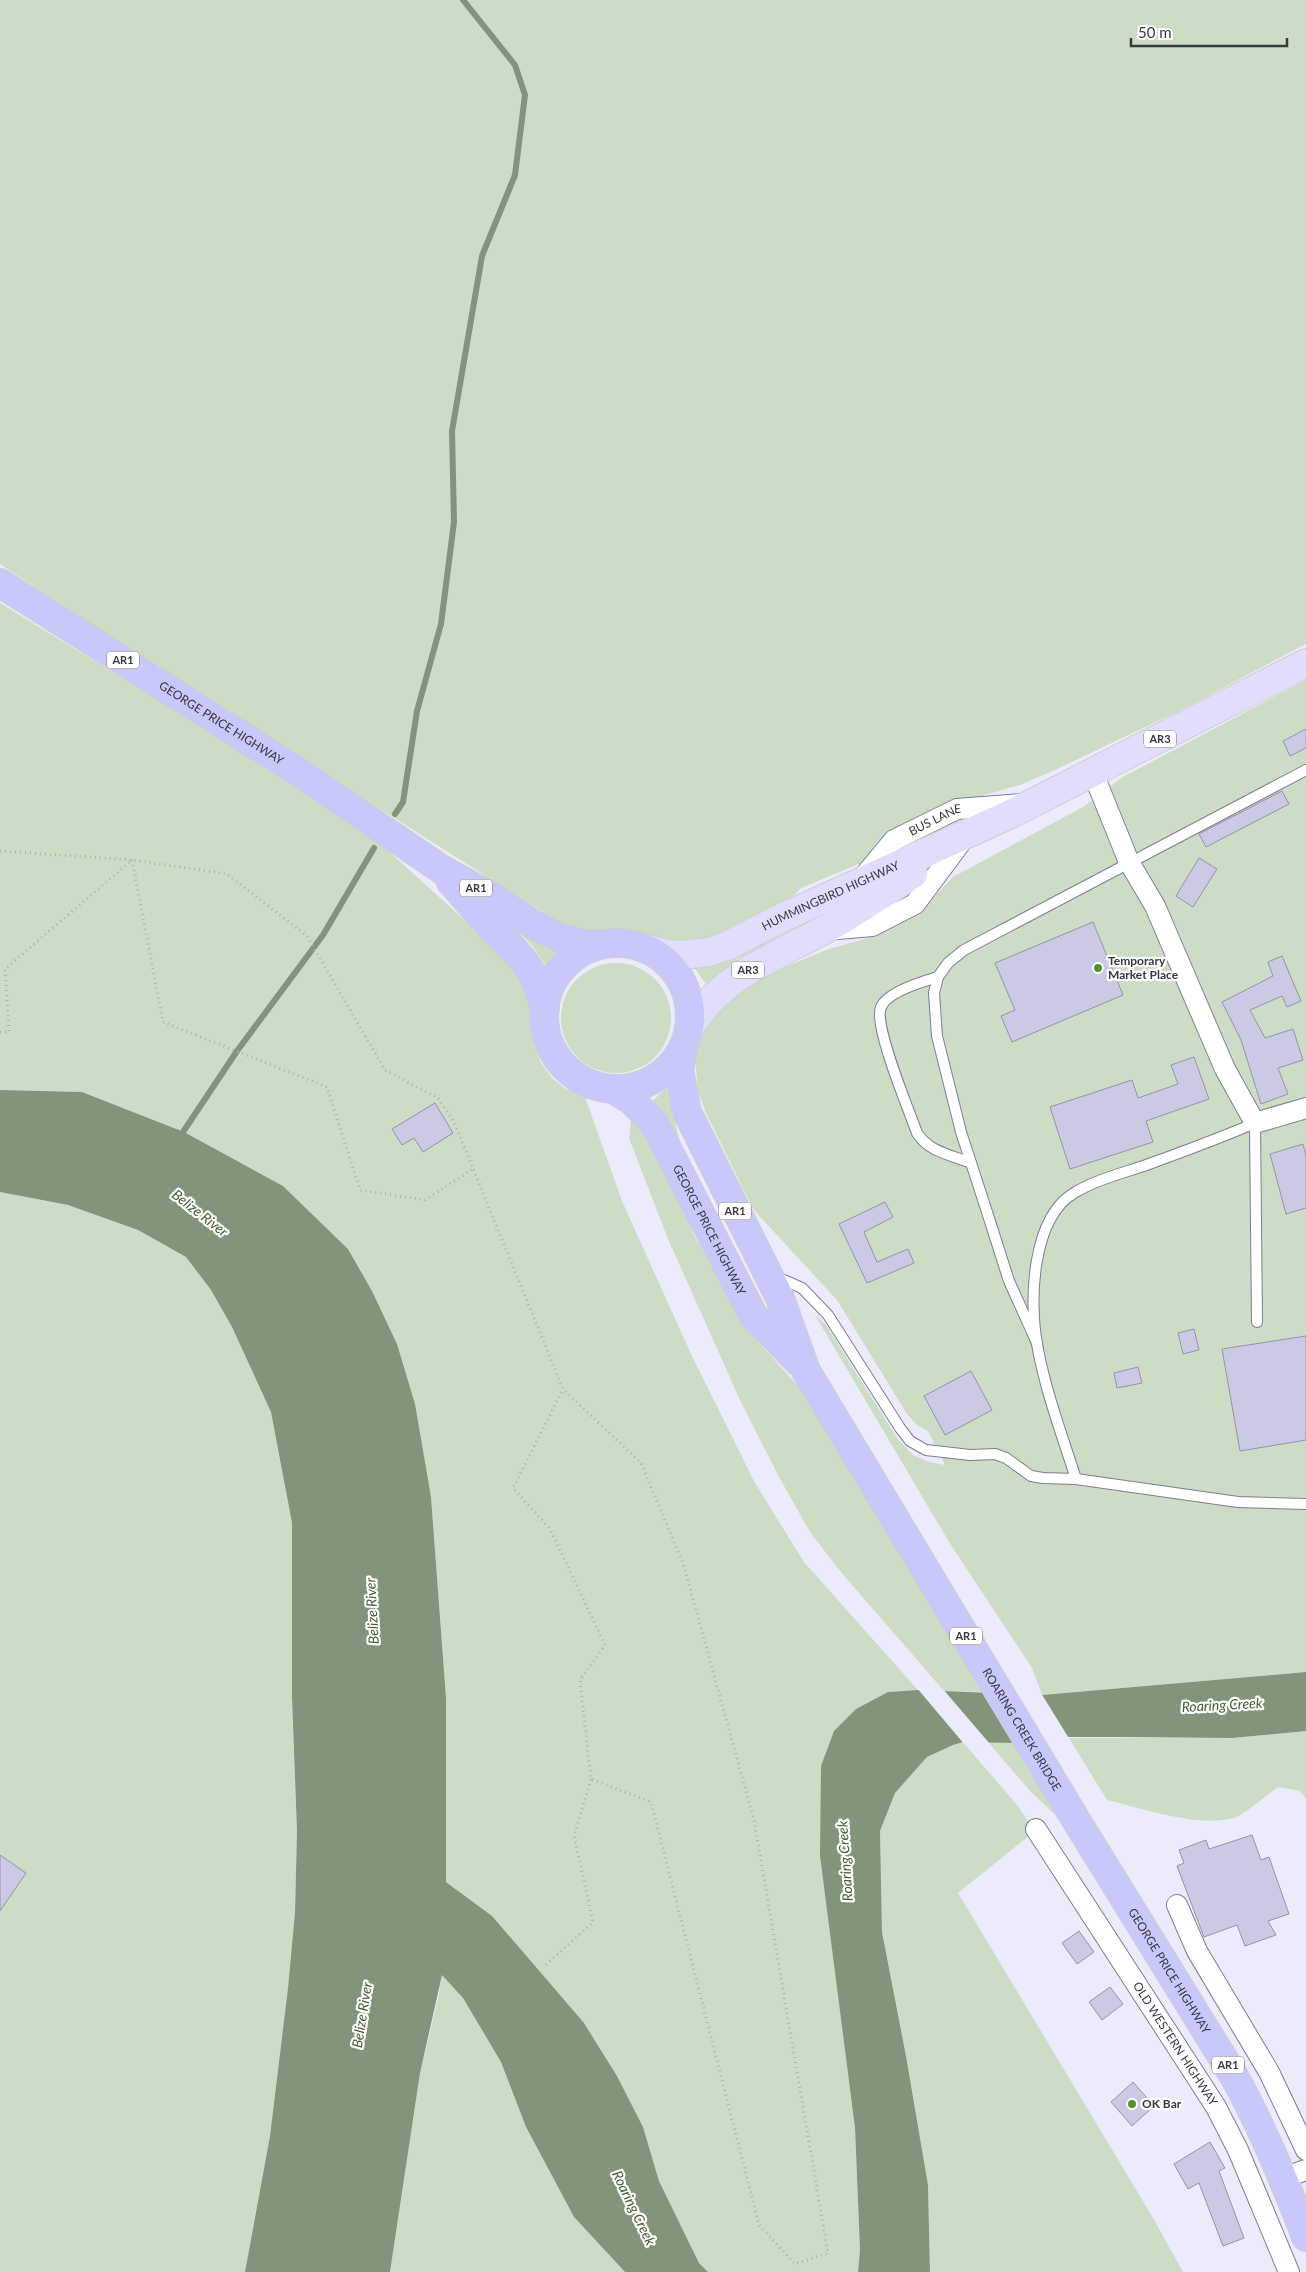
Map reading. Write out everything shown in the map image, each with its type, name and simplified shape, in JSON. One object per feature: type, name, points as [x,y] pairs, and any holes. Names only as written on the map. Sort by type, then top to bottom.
[{"type":"highway","name":"GEORGE PRICE HIGHWAY","points":[[0,583],[260,747],[440,869],[492,897],[531,923],[558,937],[582,944],[603,944]]},
{"type":"highway","name":"GEORGE PRICE HIGHWAY","points":[[440,869],[492,928],[526,961],[539,986],[544,1008]]},
{"type":"highway","points":[[622,942],[644,948],[666,961],[681,980],[690,1004],[686,1038],[677,1058],[659,1076],[638,1086],[613,1089],[595,1086],[579,1078],[559,1060],[547,1036],[544,1008],[550,986],[563,967],[581,952],[603,944],[622,942]]},
{"type":"highway","name":"GEORGE PRICE HIGHWAY","points":[[686,1038],[679,1069],[682,1096],[687,1112],[780,1298],[806,1371],[921,1561]]},
{"type":"highway","name":"GEORGE PRICE HIGHWAY","points":[[613,1089],[630,1100],[654,1123],[753,1315],[806,1371]]},
{"type":"highway","name":"ROARING CREEK BRIDGE","points":[[921,1561],[1076,1820]]},
{"type":"highway","name":"GEORGE PRICE HIGHWAY","points":[[1076,1820],[1234,2076],[1254,2112],[1295,2174],[1306,2237]]},
{"type":"main road","name":"HUMMINGBIRD HIGHWAY","points":[[644,948],[672,955],[709,952],[1023,808],[1306,663]]},
{"type":"main road","name":"HUMMINGBIRD HIGHWAY","points":[[686,1038],[705,1004],[737,976],[823,930],[959,845],[1023,808]]},
{"type":"street","points":[[1093,773],[1129,862],[1154,906],[1225,1069],[1255,1123],[1306,1108]]},
{"type":"street","name":"OLD WESTERN HIGHWAY","points":[[1036,1829],[1216,2107],[1238,2150],[1289,2272]]},
{"type":"street","points":[[1177,1905],[1197,1951],[1270,2072],[1306,2150]]},
{"type":"lane","points":[[1076,1479],[1052,1403],[1037,1343],[1009,1281],[961,1132],[937,1036],[934,993],[938,977],[948,963],[964,950],[1306,770]]},
{"type":"lane","points":[[938,977],[916,984],[892,997],[881,1006],[878,1017],[884,1041],[917,1133],[924,1143],[971,1163]]},
{"type":"lane","points":[[1037,1343],[1034,1290],[1036,1263],[1045,1230],[1058,1206],[1073,1194],[1092,1184],[1204,1145],[1255,1123],[1257,1322]]},
{"type":"lane","points":[[767,1272],[802,1288],[828,1315],[900,1428],[910,1440],[926,1450],[944,1453],[995,1454],[1006,1458],[1031,1476],[1042,1478],[1076,1479],[1238,1502],[1306,1504]]},
{"type":"path","points":[[0,851],[132,860],[227,874],[307,936],[385,1070],[438,1098],[454,1122],[563,1389],[641,1463],[683,1564],[754,1820],[828,2253],[795,2264],[759,2225],[652,1802],[591,1779]]},
{"type":"path","points":[[0,1032],[9,1032],[5,969],[132,860]]},
{"type":"path","points":[[132,860],[163,1022],[327,1087],[360,1190],[425,1200],[473,1169]]},
{"type":"path","points":[[546,1965],[593,1922],[574,1836],[591,1779],[580,1680],[605,1645],[550,1529],[513,1488],[563,1389]]},
{"type":"shaded area","points":[[0,0],[1306,0],[1306,644],[1179,711],[1057,769],[1020,785],[956,803],[866,861],[801,888],[792,898],[722,934],[707,939],[656,940],[638,936],[586,932],[555,920],[143,658],[0,564]]},
{"type":"shaded area","points":[[0,603],[219,737],[372,836],[482,936],[521,975],[531,1006],[534,1045],[541,1063],[552,1078],[564,1088],[585,1097],[622,1201],[691,1354],[755,1483],[804,1562],[918,1690],[888,1692],[820,1856],[855,2128],[860,2250],[858,2272],[708,2272],[699,2263],[659,2181],[643,2127],[617,2076],[584,2023],[455,1888],[446,1882],[446,1698],[431,1497],[397,1344],[372,1291],[348,1249],[283,1186],[184,1132],[82,1092],[0,1090]]},
{"type":"shaded area","points":[[1306,680],[1306,1672],[1042,1695],[1032,1668],[949,1542],[815,1315],[826,1325],[897,1438],[913,1455],[929,1462],[945,1465],[928,1431],[917,1425],[907,1414],[837,1300],[753,1209],[706,1113],[698,1091],[695,1060],[707,1026],[732,995],[749,982],[826,950],[871,937],[920,912],[953,877],[1083,807],[1121,778]]},
{"type":"shaded area","points":[[506,921],[542,945],[558,952],[547,968],[532,945]]},
{"type":"shaded area","points":[[765,940],[767,943],[737,959],[706,984],[693,966]]},
{"type":"shaded area","points":[[616,963],[627,964],[637,968],[655,979],[666,997],[670,1007],[670,1029],[666,1039],[655,1057],[637,1068],[627,1072],[616,1073],[605,1072],[595,1068],[577,1057],[566,1039],[562,1029],[561,1018],[562,1007],[566,997],[577,979],[595,968],[605,964]]},
{"type":"shaded area","points":[[667,1088],[680,1143],[651,1102]]},
{"type":"shaded area","points":[[631,1120],[645,1133],[667,1173],[695,1237],[752,1335],[807,1396],[986,1692],[944,1691],[840,1571],[810,1532],[779,1477],[740,1400],[668,1239],[629,1138]]},
{"type":"shaded area","points":[[0,1192],[68,1205],[138,1230],[186,1257],[211,1290],[232,1327],[271,1412],[292,1523],[292,1697],[297,1831],[295,1912],[270,2136],[245,2272],[0,2272]]},
{"type":"shaded area","points":[[1306,1731],[1306,1798],[1300,1791],[1278,1787],[1243,1813],[1233,1818],[1204,1821],[1170,1816],[1107,1800],[1069,1738],[1232,1738]]},
{"type":"shaded area","points":[[987,1741],[1015,1743],[1066,1825],[1031,1792]]},
{"type":"shaded area","points":[[963,1742],[1017,1805],[1035,1831],[958,1893],[1156,2223],[1183,2272],[930,2272],[928,2185],[882,1932],[880,1831],[895,1793],[927,1757]]},
{"type":"shaded area","points":[[442,1974],[463,1998],[501,2062],[526,2127],[574,2217],[625,2272],[390,2272],[420,2073],[438,1999]]},
{"type":"water","points":[[0,1090],[82,1092],[184,1132],[283,1186],[348,1249],[372,1291],[397,1344],[415,1404],[431,1497],[446,1698],[446,1882],[492,1916],[584,2023],[617,2076],[643,2127],[659,2181],[699,2263],[708,2272],[625,2272],[574,2217],[526,2127],[501,2062],[463,1998],[442,1975],[420,2073],[390,2272],[245,2272],[270,2136],[295,1912],[297,1831],[292,1697],[292,1523],[271,1412],[232,1327],[211,1290],[186,1257],[138,1230],[68,1205],[0,1192]]},
{"type":"water","name":"Roaring Creek","points":[[1306,1672],[1306,1731],[1232,1738],[1069,1737],[1015,1743],[963,1742],[927,1757],[895,1793],[880,1831],[882,1932],[928,2185],[930,2272],[858,2272],[860,2250],[855,2128],[820,1856],[821,1766],[834,1731],[856,1709],[888,1692],[918,1690],[1042,1695]]},
{"type":"pier","points":[[916,1687],[942,1688],[990,1744],[965,1745]]},
{"type":"pier","points":[[984,1689],[1041,1693],[1070,1740],[1016,1745]]},
{"type":"building","points":[[1306,729],[1306,748],[1290,756],[1283,741]]},
{"type":"building","points":[[1282,791],[1289,804],[1206,847],[1199,834]]},
{"type":"building","points":[[1199,858],[1217,869],[1193,907],[1176,896]]},
{"type":"building","points":[[1093,922],[1123,995],[1012,1042],[1001,1016],[1015,1010],[995,963]]},
{"type":"building","points":[[1282,956],[1301,1001],[1287,1007],[1282,996],[1250,1010],[1265,1038],[1293,1029],[1303,1060],[1278,1068],[1288,1094],[1261,1104],[1241,1040],[1222,1002],[1273,976],[1268,962]]},
{"type":"building","points":[[1194,1057],[1209,1099],[1146,1121],[1153,1142],[1070,1169],[1050,1107],[1132,1080],[1138,1098],[1178,1084],[1171,1065]]},
{"type":"building","points":[[435,1103],[453,1133],[423,1152],[414,1138],[402,1145],[392,1129]]},
{"type":"building","points":[[1303,1144],[1306,1156],[1306,1208],[1286,1214],[1270,1154]]},
{"type":"building","points":[[885,1202],[893,1217],[864,1232],[877,1262],[908,1249],[914,1263],[867,1283],[839,1224]]},
{"type":"building","points":[[1194,1329],[1199,1350],[1183,1354],[1178,1333]]},
{"type":"building","points":[[1306,1336],[1306,1440],[1240,1451],[1222,1349]]},
{"type":"building","points":[[1138,1367],[1142,1383],[1117,1388],[1114,1373]]},
{"type":"building","points":[[971,1371],[992,1410],[945,1435],[924,1396]]},
{"type":"building","points":[[1252,1835],[1261,1860],[1269,1857],[1289,1914],[1268,1921],[1276,1935],[1245,1946],[1237,1925],[1204,1937],[1177,1866],[1184,1863],[1179,1850],[1206,1840],[1209,1849]]},
{"type":"building","points":[[0,1855],[26,1873],[0,1911]]},
{"type":"building","points":[[1079,1931],[1094,1952],[1077,1964],[1062,1943]]},
{"type":"building","points":[[1110,1987],[1123,2004],[1102,2020],[1089,2002]]},
{"type":"building","name":"OK Bar","points":[[1133,2082],[1154,2106],[1132,2126],[1111,2102]]},
{"type":"building","points":[[1210,2142],[1225,2168],[1219,2171],[1244,2238],[1223,2246],[1199,2183],[1188,2189],[1174,2164]]},
{"type":"waterway","points":[[395,814],[403,802],[417,711],[441,624],[454,522],[452,431],[482,256],[515,175],[525,95],[515,65],[463,0]]},
{"type":"waterway","points":[[179,1138],[237,1051],[323,935],[374,848]]},
{"type":"place","name":"Temporary Market Place","points":[[1098,968]]},
{"type":"place","name":"OK Bar","points":[[1132,2104]]},
{"type":"water label","name":"Belize River","points":[[200,1213]]},
{"type":"water label","name":"Belize River","points":[[372,1611]]},
{"type":"water label","name":"Belize River","points":[[362,2015]]}]
